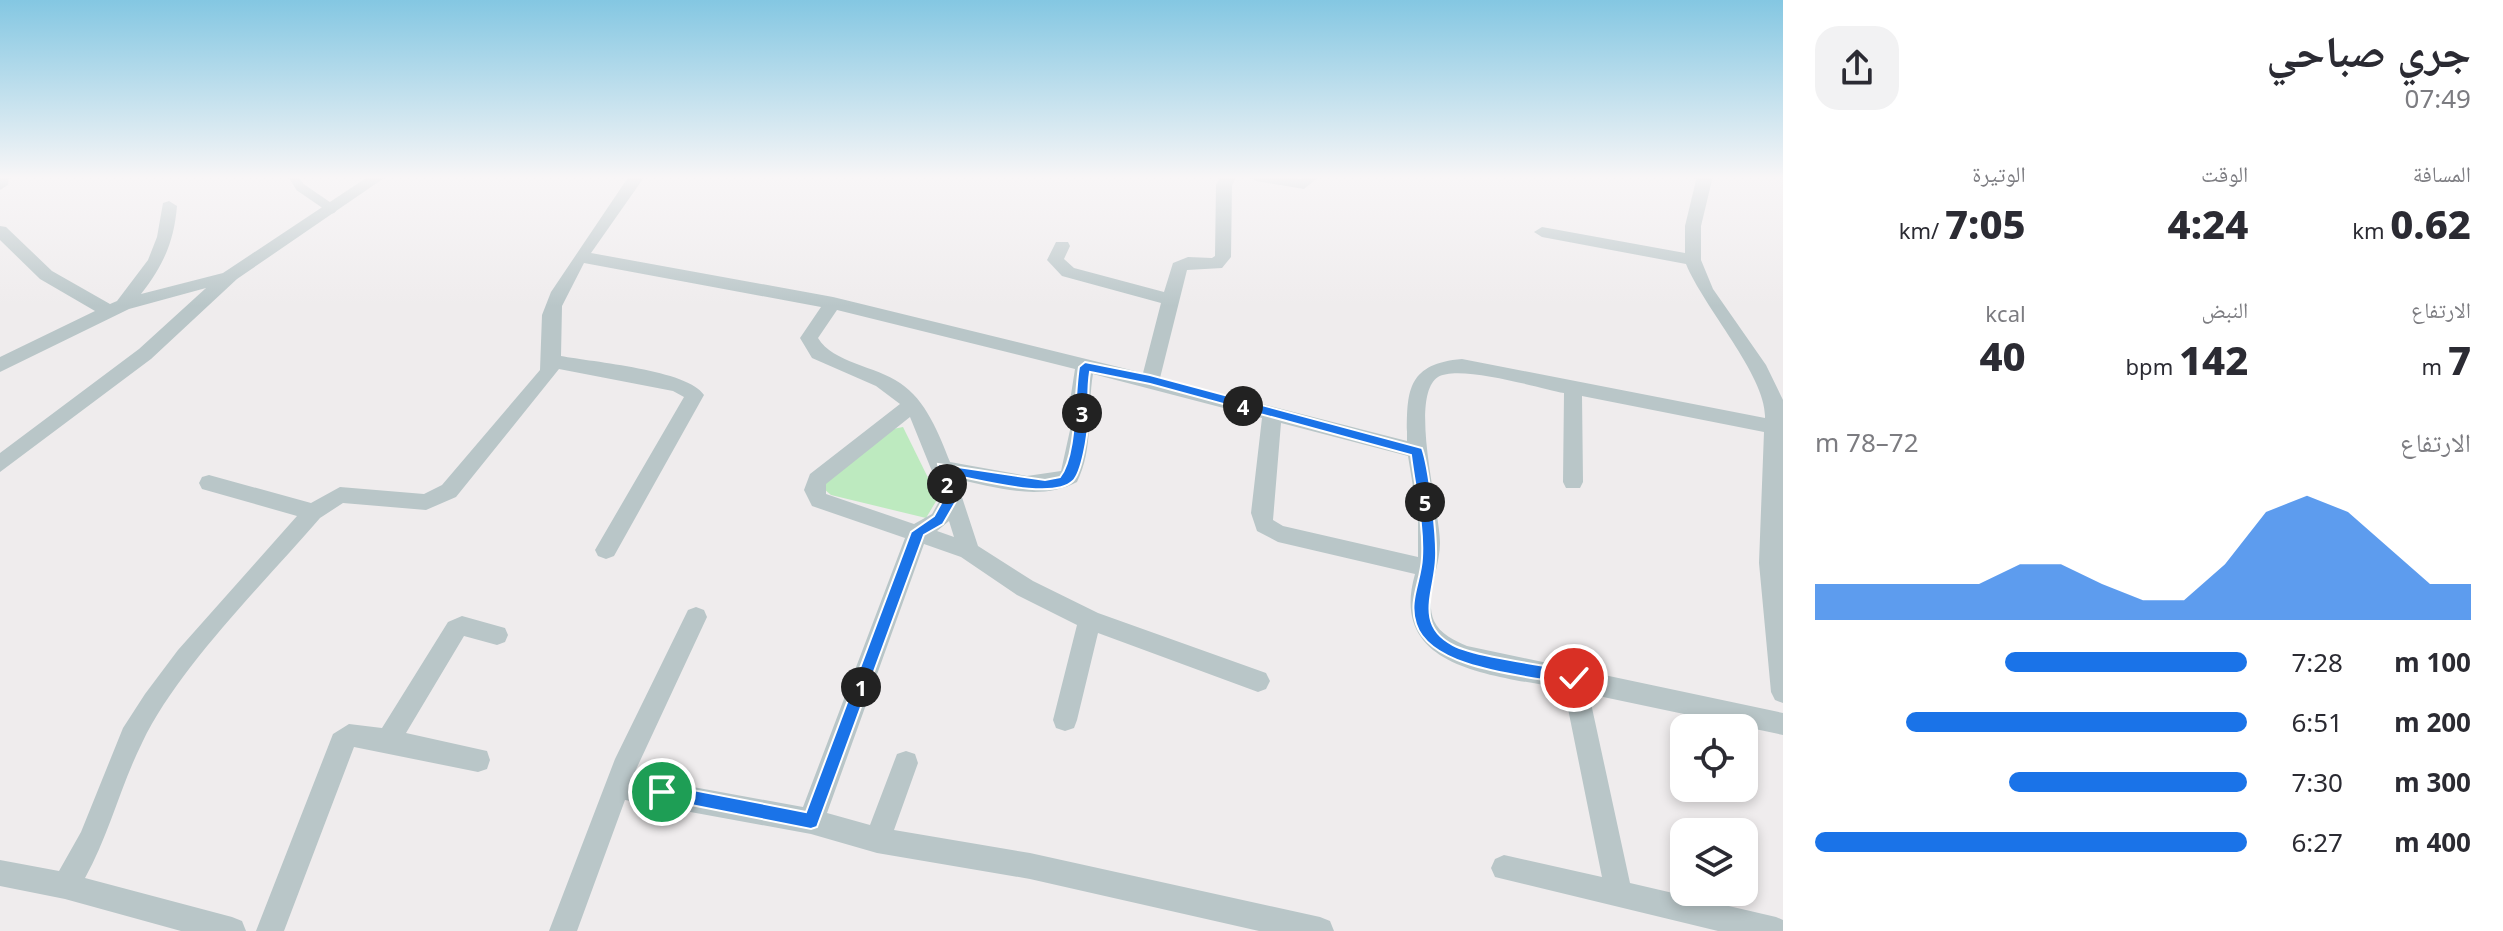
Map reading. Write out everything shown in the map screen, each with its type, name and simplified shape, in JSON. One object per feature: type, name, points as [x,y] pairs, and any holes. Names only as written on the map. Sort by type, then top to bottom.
[{"type":"street","points":[[116,309],[153,272],[164,251],[168,219]]},
{"type":"street","points":[[0,464],[145,354],[231,275],[316,219]]},
{"type":"street","points":[[65,886],[91,841],[132,736],[186,657],[313,512],[340,495],[426,502],[438,499],[449,491],[549,372],[553,361],[548,336],[554,304],[608,219]]},
{"type":"street","points":[[1150,380],[1169,299],[1182,263],[1216,264],[1223,257],[1224,219]]},
{"type":"street","points":[[1695,219],[1693,260],[1705,290],[1759,370],[1775,403],[1777,538],[1771,588],[1783,692]]},
{"type":"street","points":[[0,231],[46,275],[116,309]]},
{"type":"street","points":[[1542,232],[1693,260]]},
{"type":"street","points":[[1062,246],[1055,260],[1068,272],[1169,299]]},
{"type":"street","points":[[583,257],[833,303],[935,326],[1417,451]]},
{"type":"street","points":[[0,365],[116,309],[231,275]]},
{"type":"street","points":[[833,303],[809,338],[810,345],[818,353],[901,393],[912,405],[942,468],[969,551]]},
{"type":"street","points":[[553,361],[678,385],[695,395],[606,550]]},
{"type":"street","points":[[1776,427],[1462,366],[1439,365],[1426,374],[1418,395],[1417,451],[1429,558],[1420,601],[1423,624],[1434,641],[1453,653],[1783,724]]},
{"type":"street","points":[[942,468],[1045,486],[1064,481],[1070,476],[1082,421],[1079,401],[1085,367]]},
{"type":"street","points":[[1759,370],[1783,373]]},
{"type":"street","points":[[1573,389],[1573,482]]},
{"type":"street","points":[[912,405],[821,476],[814,490],[823,503],[969,551],[1025,588],[1090,620],[1258,681]]},
{"type":"street","points":[[1272,414],[1261,513],[1264,525],[1278,533],[1426,568]]},
{"type":"street","points":[[209,483],[313,512]]},
{"type":"street","points":[[811,821],[918,532],[939,520],[951,498]]},
{"type":"street","points":[[563,931],[617,786],[696,617]]},
{"type":"street","points":[[1065,720],[1090,620]]},
{"type":"street","points":[[388,740],[456,629],[462,626],[497,635]]},
{"type":"street","points":[[1574,678],[1619,894]]},
{"type":"street","points":[[270,931],[337,750],[349,736],[388,740],[478,760]]},
{"type":"street","points":[[877,840],[906,763]]},
{"type":"street","points":[[617,786],[811,821],[877,840],[1030,866],[1320,931]]},
{"type":"street","points":[[1504,868],[1776,931]]},
{"type":"street","points":[[0,873],[65,886],[232,931]]},
{"type":"green space","points":[[903,427],[938,498],[926,518],[831,495],[823,488],[825,483],[893,429]]},
{"type":"route","points":[[662,792],[811,821],[918,532],[939,520],[951,498],[942,468],[1045,486],[1064,481],[1070,476],[1082,421],[1079,401],[1085,367],[1150,380],[1417,451],[1429,558],[1420,601],[1423,624],[1434,641],[1453,653],[1479,660],[1574,678]]}]
